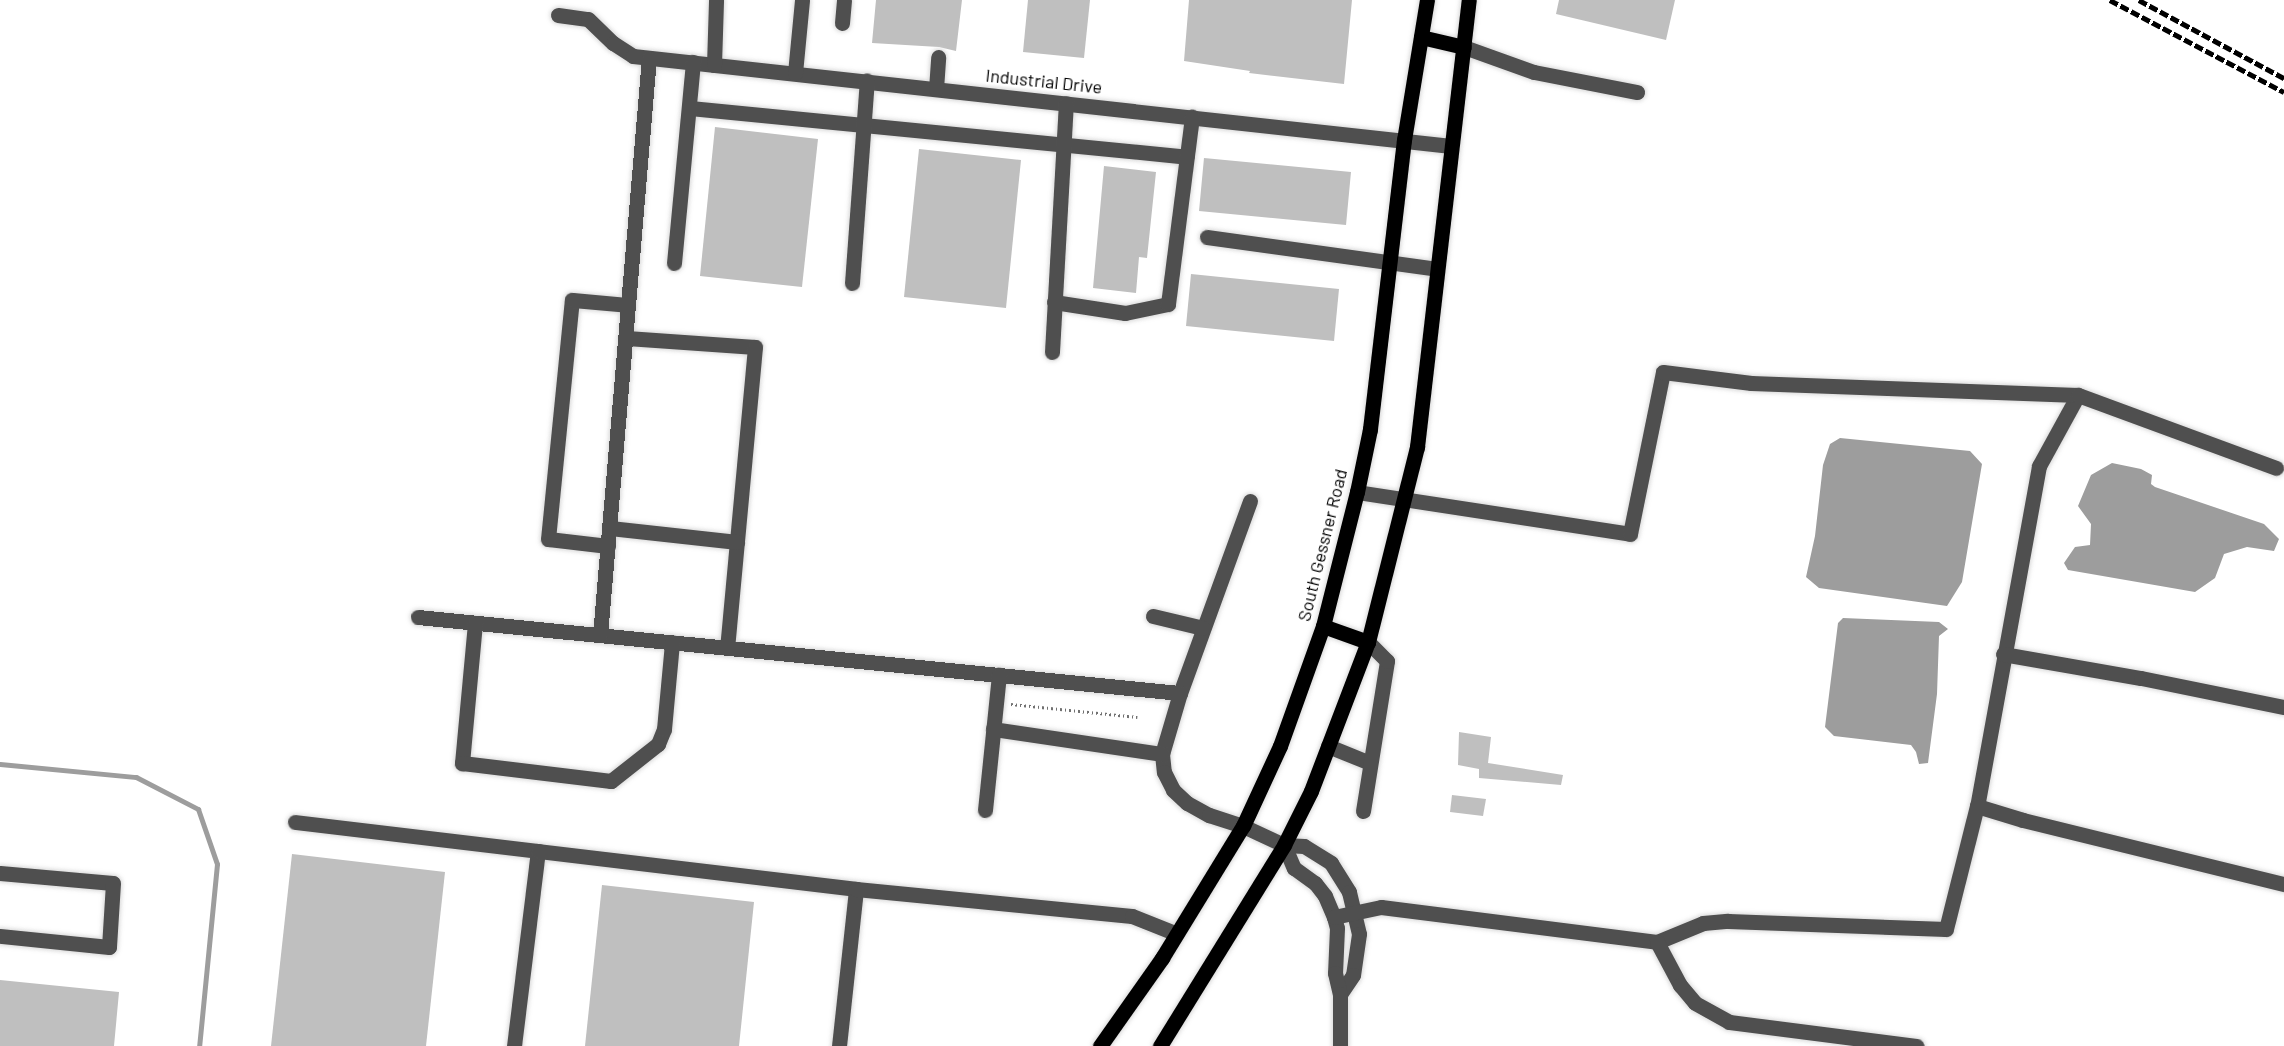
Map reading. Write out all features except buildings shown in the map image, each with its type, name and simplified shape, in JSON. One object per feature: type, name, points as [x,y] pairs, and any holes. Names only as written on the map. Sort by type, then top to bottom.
[{"type":"main road","name":"South Gessner Road","points":[[1100,1046],[1177,934],[1243,826],[1281,746],[1323,626],[1357,492],[1370,429],[1404,140],[1427,0]]},
{"type":"main road","points":[[1160,1046],[1284,845],[1311,791],[1368,642],[1417,447],[1469,0]]},
{"type":"main road","points":[[1421,37],[1464,47]]},
{"type":"main road","points":[[1323,626],[1368,642]]},
{"type":"street","points":[[714,65],[716,0]]},
{"type":"street","points":[[795,73],[802,0]]},
{"type":"street","points":[[842,23],[844,0]]},
{"type":"street","name":"Industrial Drive","points":[[558,15],[588,19],[613,43],[633,56],[1451,146]]},
{"type":"street","points":[[1464,47],[1534,72],[1637,92]]},
{"type":"street","points":[[600,635],[627,338],[649,57]]},
{"type":"street","points":[[936,89],[938,57]]},
{"type":"street","points":[[674,263],[693,62]]},
{"type":"street","points":[[852,283],[867,81]]},
{"type":"street","points":[[1052,352],[1066,103]]},
{"type":"street","points":[[690,108],[1187,157]]},
{"type":"street","points":[[1054,302],[1125,313],[1168,304],[1192,117]]},
{"type":"street","points":[[1207,237],[1437,268]]},
{"type":"street","points":[[608,546],[548,539],[572,300],[628,305]]},
{"type":"street","points":[[627,338],[755,347],[727,648]]},
{"type":"street","points":[[1357,492],[1630,534],[1663,372],[1751,383],[2078,395],[2276,468]]},
{"type":"street","points":[[1334,917],[1381,907],[1657,942],[1703,923],[1728,921],[1946,929],[1977,806],[2039,466],[2078,395]]},
{"type":"street","points":[[1250,501],[1180,693],[1162,754],[1164,772],[1173,789],[1187,803],[1209,815],[1243,826],[1284,845],[1304,846],[1330,863],[1349,892],[1356,912],[1359,934],[1353,975],[1340,994]]},
{"type":"street","points":[[610,528],[737,542]]},
{"type":"street","points":[[1153,616],[1203,628]]},
{"type":"street","points":[[418,617],[1180,693]]},
{"type":"street","points":[[475,623],[462,763],[611,781],[658,744],[664,729],[672,642]]},
{"type":"street","points":[[1363,810],[1387,661],[1368,642]]},
{"type":"street","points":[[2003,654],[2141,678],[2284,707]]},
{"type":"street","points":[[984,810],[999,675]]},
{"type":"street","points":[[993,729],[1162,754]]},
{"type":"street","points":[[1328,746],[1370,763]]},
{"type":"street","points":[[1977,806],[2023,820],[2284,884]]},
{"type":"street","points":[[295,822],[856,889],[1132,916],[1177,934]]},
{"type":"street","points":[[1284,845],[1294,868],[1315,883],[1325,896],[1334,917],[1337,928],[1335,973],[1340,994],[1340,1046]]},
{"type":"street","points":[[514,1046],[538,851]]},
{"type":"street","points":[[0,873],[113,883],[109,947],[0,936]]},
{"type":"street","points":[[839,1046],[856,889]]},
{"type":"street","points":[[1657,942],[1680,985],[1695,1003],[1729,1022],[1916,1046]]},
{"type":"path","points":[[996,702],[1137,717]]},
{"type":"shaded area","points":[[1840,438],[1970,451],[1982,464],[1962,582],[1947,606],[1819,588],[1806,577],[1815,536],[1823,465],[1830,444]]},
{"type":"shaded area","points":[[2112,463],[2141,469],[2152,475],[2151,484],[2155,487],[2264,524],[2279,539],[2274,551],[2247,547],[2224,554],[2215,578],[2195,592],[2068,570],[2064,563],[2075,547],[2090,545],[2091,524],[2078,506],[2091,475]]},
{"type":"shaded area","points":[[1843,618],[1939,622],[1948,629],[1939,636],[1937,694],[1928,763],[1919,764],[1916,752],[1911,745],[1834,736],[1825,727],[1838,623]]},
{"type":"waterway","points":[[0,764],[136,777],[198,809],[217,864],[199,1046]]},
{"type":"railway","points":[[2110,0],[2284,92]]},
{"type":"railway","points":[[2139,0],[2284,78]]}]
